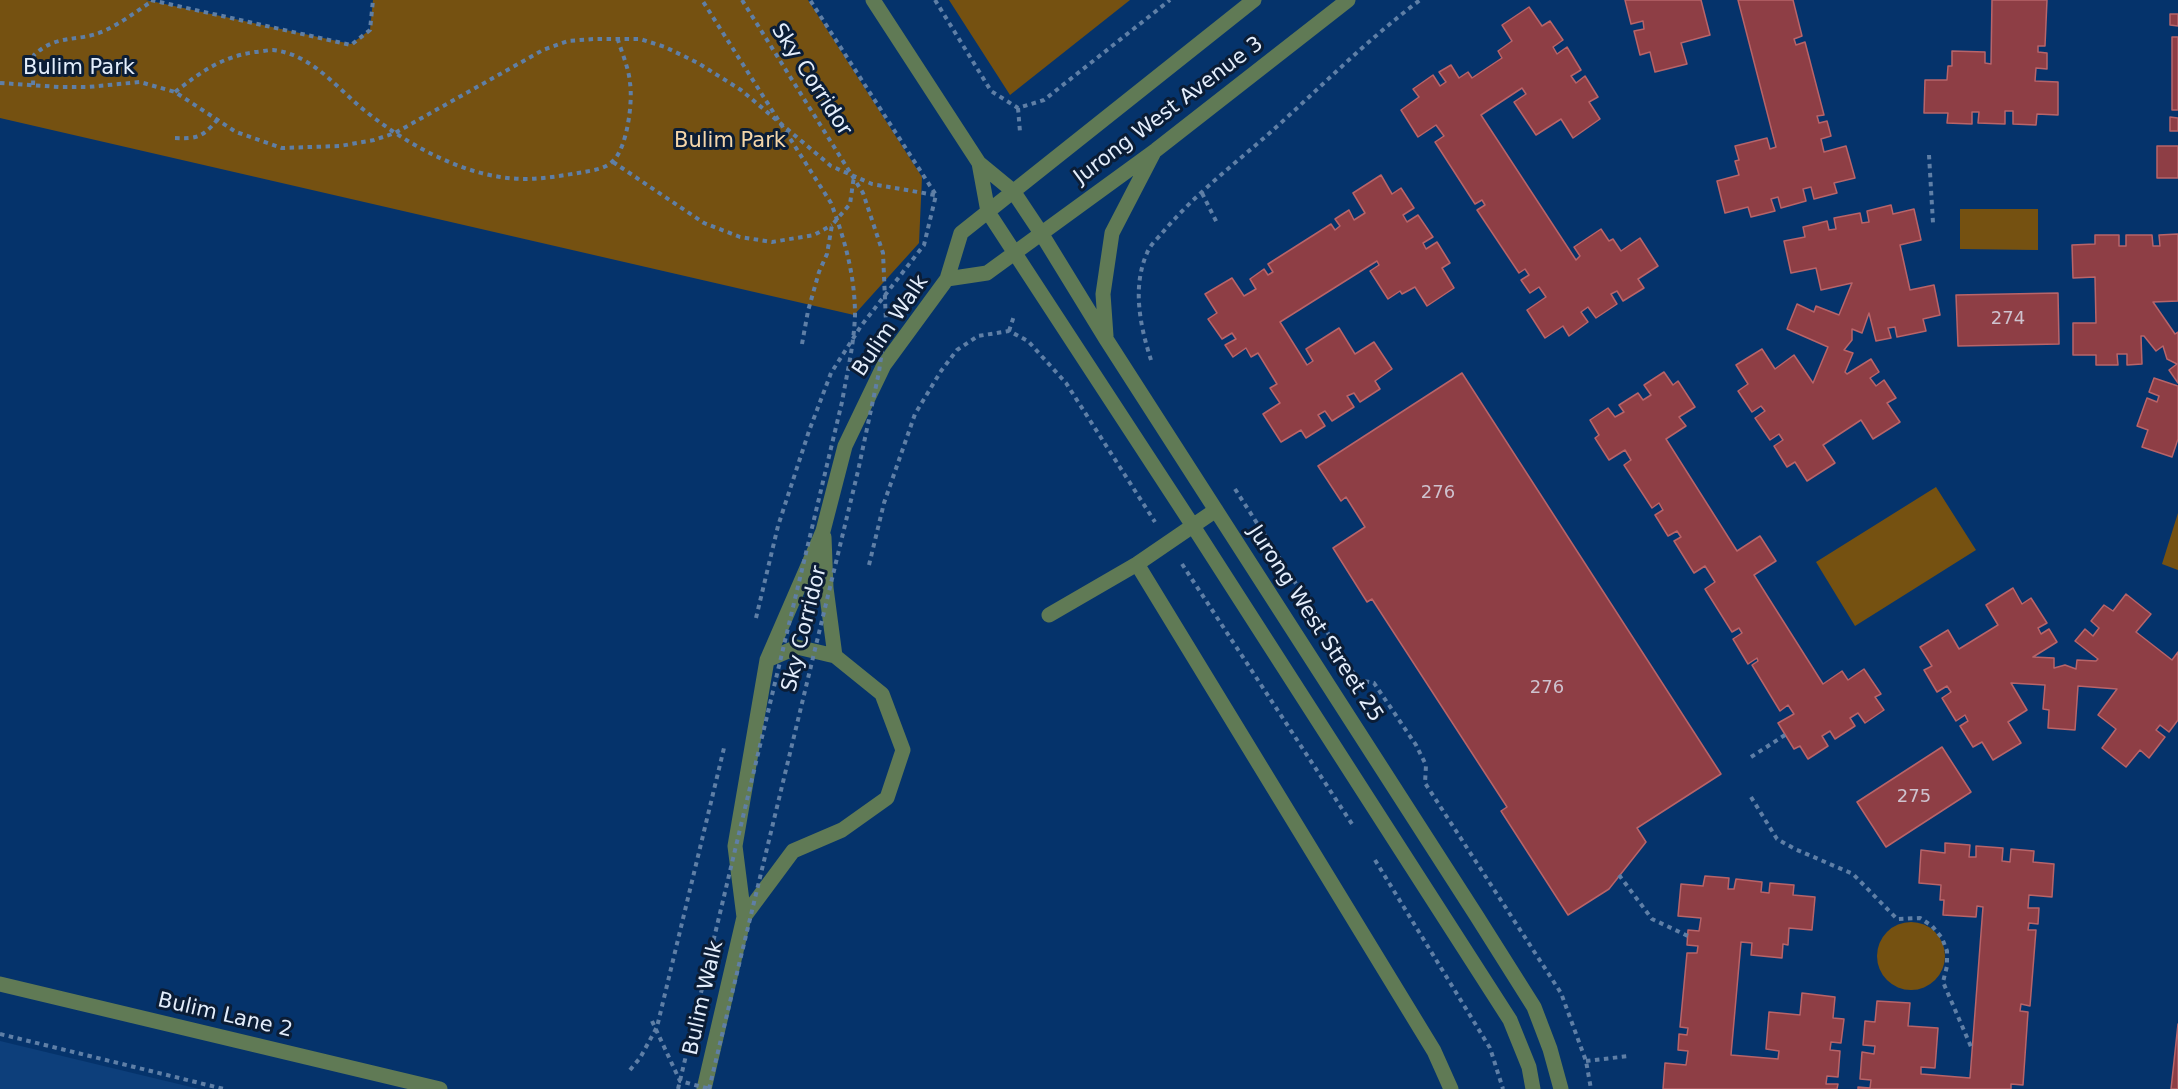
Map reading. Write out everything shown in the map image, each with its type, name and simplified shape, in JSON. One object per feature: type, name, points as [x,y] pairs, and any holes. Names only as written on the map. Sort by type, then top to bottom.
[{"type":"street","points":[[873,0],[979,163],[988,212],[1014,254],[1193,526],[1510,1020],[1529,1067],[1533,1089]]},
{"type":"street","name":"Jurong West Avenue 3","points":[[988,212],[1254,0]]},
{"type":"street","name":"Jurong West Avenue 3","points":[[1014,254],[1155,150],[1348,0]]},
{"type":"street","points":[[1106,339],[1103,294],[1112,233],[1155,150]]},
{"type":"street","name":"Jurong West Street 25","points":[[979,163],[1013,191],[1041,233],[1106,339],[1534,1007],[1562,1089]]},
{"type":"street","name":"Bulim Walk","points":[[704,1089],[744,916],[735,846],[767,660],[824,531],[845,446],[879,375],[947,279],[960,233],[988,212]]},
{"type":"street","name":"Bulim Walk","points":[[947,279],[987,273],[1014,254]]},
{"type":"street","points":[[1049,615],[1137,564],[1216,510]]},
{"type":"street","name":"Bulim Walk","points":[[824,531],[826,588],[835,656]]},
{"type":"street","points":[[1137,564],[1434,1051],[1451,1089]]},
{"type":"street","name":"Bulim Walk","points":[[744,916],[793,850],[842,830],[887,798],[903,750],[882,694],[835,656],[797,647],[767,660]]},
{"type":"street","name":"Bulim Lane 2","points":[[0,984],[440,1089]]},
{"type":"path","points":[[33,85],[34,55],[46,44],[103,31],[152,0],[351,45],[370,30],[373,0]]},
{"type":"path","name":"Sky Corridor","points":[[678,1089],[842,402],[852,350],[855,315],[851,270],[843,236],[831,203],[702,0]]},
{"type":"path","name":"Sky Corridor","points":[[680,1080],[709,1089],[858,471],[879,372],[886,322],[883,253],[863,193],[742,0]]},
{"type":"path","name":"Bulim Park","points":[[0,83],[88,87],[140,82],[175,92],[236,132],[282,148],[340,146],[374,140],[395,133],[543,50],[568,41],[640,39],[665,47],[698,63],[741,90],[831,165],[872,184],[936,195],[810,0]]},
{"type":"path","points":[[935,0],[991,91],[1018,108],[1044,100],[1170,0]]},
{"type":"path","points":[[1152,364],[1143,336],[1139,313],[1139,289],[1147,251],[1183,209],[1292,113],[1372,38],[1420,0]]},
{"type":"path","points":[[175,92],[219,61],[242,54],[272,50],[298,56],[395,133],[450,163],[485,174],[535,178],[600,169],[613,162],[620,151],[629,117],[630,83],[618,40]]},
{"type":"path","points":[[1018,108],[1020,132]]},
{"type":"path","points":[[175,138],[191,139],[203,135],[218,120]]},
{"type":"path","points":[[1929,155],[1933,223]]},
{"type":"path","points":[[613,162],[704,223],[740,237],[772,242],[814,235],[832,225],[850,204],[854,176]]},
{"type":"path","points":[[1202,193],[1217,223]]},
{"type":"path","points":[[802,344],[808,311],[819,272],[827,254],[832,225]]},
{"type":"path","points":[[1010,331],[1014,316]]},
{"type":"path","points":[[1231,483],[1358,680],[1374,683],[1416,745],[1426,765],[1425,783],[1561,993],[1586,1061],[1591,1089]]},
{"type":"path","points":[[1751,757],[1785,735]]},
{"type":"path","points":[[1751,797],[1777,839],[1853,874],[1897,919],[1920,918],[1932,926],[1942,938],[1947,951],[1947,966],[1943,982],[1972,1049]]},
{"type":"path","points":[[1620,875],[1652,919],[1688,936]]},
{"type":"path","points":[[652,1021],[680,1080]]},
{"type":"path","points":[[0,1034],[224,1089]]},
{"type":"path","points":[[1586,1061],[1629,1056]]},
{"type":"shaded area","points":[[0,1041],[199,1089],[0,1089]]},
{"type":"green space","name":"Bulim Park","points":[[0,0],[146,0],[351,44],[370,30],[373,0],[808,0],[922,177],[919,243],[854,315],[0,118]]},
{"type":"green space","points":[[949,0],[1130,0],[1010,95]]},
{"type":"green space","points":[[1960,209],[2038,209],[2038,250],[1960,249]]},
{"type":"green space","points":[[1936,487],[1976,550],[1855,626],[1816,562]]},
{"type":"green space","points":[[2178,513],[2178,570],[2162,564]]},
{"type":"green space","points":[[1911,922],[1924,925],[1935,932],[1942,943],[1945,956],[1942,969],[1935,980],[1924,987],[1911,990],[1898,987],[1887,980],[1880,969],[1877,956],[1880,943],[1887,932],[1898,925]]},
{"type":"building","points":[[1625,0],[1701,0],[1710,35],[1681,43],[1687,64],[1655,72],[1650,52],[1640,55],[1634,31],[1644,29],[1643,21],[1631,24]]},
{"type":"building","points":[[1738,0],[1793,0],[1802,36],[1794,39],[1796,45],[1805,42],[1824,115],[1817,116],[1819,123],[1827,121],[1831,136],[1821,139],[1824,152],[1846,146],[1855,178],[1834,183],[1837,193],[1814,199],[1811,187],[1803,189],[1806,201],[1781,208],[1778,197],[1771,199],[1775,211],[1751,217],[1748,207],[1725,213],[1717,181],[1739,175],[1735,161],[1739,160],[1735,146],[1767,138],[1770,149],[1776,147]]},
{"type":"building","points":[[1992,0],[2047,0],[2045,46],[2038,46],[2038,52],[2047,53],[2047,69],[2036,68],[2035,81],[2058,82],[2058,115],[2037,114],[2036,125],[2013,124],[2013,111],[2005,111],[2005,124],[1978,123],[1979,112],[1972,112],[1972,124],[1947,123],[1948,113],[1924,113],[1925,80],[1947,80],[1948,66],[1952,66],[1952,51],[1985,52],[1985,63],[1991,64]]},
{"type":"building","points":[[1529,7],[1542,26],[1550,21],[1563,40],[1553,47],[1557,54],[1567,47],[1581,70],[1571,76],[1576,83],[1585,76],[1598,97],[1589,102],[1600,119],[1573,138],[1561,119],[1536,135],[1514,102],[1526,94],[1522,88],[1481,115],[1576,260],[1580,256],[1574,247],[1601,229],[1609,241],[1613,239],[1621,251],[1640,238],[1658,266],[1638,279],[1644,288],[1623,301],[1617,291],[1611,294],[1617,304],[1596,318],[1588,307],[1581,312],[1588,322],[1569,336],[1563,326],[1545,338],[1527,310],[1546,297],[1539,287],[1530,293],[1521,280],[1529,275],[1525,269],[1519,273],[1477,210],[1485,205],[1482,200],[1475,204],[1435,142],[1444,136],[1436,125],[1418,137],[1401,110],[1419,97],[1413,89],[1433,75],[1440,86],[1446,82],[1439,72],[1451,65],[1459,78],[1468,72],[1472,78],[1502,58],[1498,51],[1512,41],[1502,25]]},
{"type":"building","points":[[2170,14],[2178,14],[2178,26],[2170,25]]},
{"type":"building","points":[[2172,37],[2178,37],[2178,110],[2172,110]]},
{"type":"building","points":[[2170,117],[2178,118],[2178,131],[2170,131]]},
{"type":"building","points":[[2157,146],[2178,146],[2178,178],[2157,178]]},
{"type":"building","points":[[1381,175],[1392,194],[1401,188],[1414,208],[1403,215],[1407,222],[1418,215],[1433,237],[1423,243],[1426,249],[1437,242],[1450,263],[1442,268],[1454,288],[1427,306],[1415,287],[1402,294],[1400,291],[1388,299],[1370,271],[1379,265],[1377,261],[1280,322],[1307,365],[1313,361],[1306,349],[1339,328],[1355,354],[1374,342],[1392,369],[1375,381],[1380,389],[1360,402],[1354,393],[1347,396],[1354,407],[1332,421],[1325,411],[1318,415],[1325,426],[1306,438],[1301,430],[1281,442],[1263,414],[1280,403],[1270,388],[1277,384],[1258,353],[1251,357],[1246,348],[1233,357],[1225,345],[1236,339],[1232,333],[1222,339],[1208,319],[1217,313],[1205,294],[1232,278],[1244,296],[1256,289],[1250,279],[1264,269],[1268,275],[1273,272],[1268,264],[1331,224],[1335,230],[1340,226],[1335,219],[1349,210],[1354,220],[1365,213],[1353,193]]},
{"type":"building","points":[[1891,205],[1893,214],[1914,209],[1921,240],[1900,245],[1910,290],[1934,285],[1940,315],[1923,319],[1926,331],[1897,337],[1895,327],[1888,328],[1891,338],[1876,341],[1869,313],[1862,333],[1852,329],[1852,340],[1844,350],[1853,353],[1845,372],[1847,374],[1871,359],[1879,372],[1870,378],[1876,386],[1884,380],[1896,398],[1887,403],[1900,422],[1873,439],[1861,420],[1823,445],[1835,463],[1807,481],[1795,462],[1787,467],[1774,446],[1783,440],[1779,434],[1770,440],[1755,418],[1765,411],[1761,406],[1752,412],[1738,391],[1748,384],[1736,365],[1762,349],[1775,369],[1794,355],[1813,383],[1828,347],[1787,329],[1797,304],[1814,312],[1816,306],[1839,315],[1852,283],[1821,290],[1816,268],[1791,273],[1784,241],[1805,237],[1803,227],[1827,221],[1829,230],[1836,229],[1834,218],[1860,213],[1862,223],[1869,222],[1867,211]]},
{"type":"building","points":[[2178,234],[2178,301],[2153,302],[2175,334],[2178,332],[2178,383],[2169,370],[2177,364],[2167,359],[2163,346],[2156,351],[2144,336],[2141,336],[2142,364],[2127,365],[2127,354],[2117,354],[2118,365],[2096,365],[2096,355],[2073,355],[2073,323],[2096,323],[2095,277],[2073,278],[2072,245],[2095,244],[2095,235],[2119,235],[2119,246],[2126,246],[2126,235],[2152,235],[2153,246],[2160,246],[2159,235]]},
{"type":"building","points":[[2058,293],[2059,344],[1958,346],[1956,295]]},
{"type":"building","points":[[1664,372],[1673,385],[1678,381],[1695,407],[1679,417],[1686,426],[1666,439],[1737,551],[1760,536],[1776,561],[1754,575],[1823,684],[1842,671],[1848,680],[1864,669],[1881,694],[1875,697],[1884,710],[1865,723],[1858,713],[1850,718],[1855,726],[1835,739],[1830,731],[1822,736],[1828,746],[1808,759],[1800,746],[1794,749],[1778,723],[1794,714],[1788,705],[1780,711],[1752,665],[1758,661],[1757,658],[1748,664],[1733,639],[1742,633],[1739,628],[1732,632],[1705,589],[1715,582],[1705,566],[1694,573],[1674,541],[1681,537],[1677,531],[1668,536],[1655,515],[1663,510],[1659,503],[1652,508],[1624,465],[1631,460],[1625,450],[1609,460],[1595,438],[1599,435],[1590,420],[1608,408],[1615,417],[1624,412],[1619,405],[1638,393],[1643,400],[1651,395],[1644,385]]},
{"type":"building","points":[[1462,373],[1721,774],[1637,828],[1646,842],[1609,889],[1568,915],[1501,811],[1507,807],[1372,599],[1367,602],[1333,548],[1365,527],[1346,497],[1341,501],[1318,466]]},
{"type":"building","points":[[2154,378],[2178,386],[2178,439],[2172,457],[2142,447],[2148,430],[2137,426],[2147,398],[2157,402],[2159,396],[2149,392]]},
{"type":"building","points":[[2013,588],[2022,604],[2031,598],[2047,623],[2038,628],[2041,634],[2049,629],[2057,642],[2033,657],[2054,658],[2054,668],[2065,665],[2076,669],[2077,660],[2096,661],[2098,659],[2075,641],[2085,629],[2093,636],[2099,628],[2091,621],[2104,605],[2113,611],[2126,594],[2151,614],[2136,632],[2172,660],[2178,652],[2178,720],[2169,732],[2160,725],[2156,730],[2165,737],[2149,758],[2140,750],[2126,767],[2102,748],[2116,729],[2098,715],[2117,689],[2078,686],[2075,730],[2048,728],[2049,710],[2043,709],[2045,685],[2011,683],[2027,710],[2008,722],[2021,743],[1993,760],[1982,742],[1973,747],[1960,726],[1968,721],[1965,715],[1956,721],[1942,698],[1951,692],[1947,686],[1937,692],[1924,670],[1932,666],[1920,647],[1948,630],[1959,649],[1998,625],[1986,605]]},
{"type":"building","points":[[1942,747],[1971,792],[1886,847],[1857,802]]},
{"type":"building","points":[[1945,843],[1970,845],[1969,857],[1976,857],[1976,846],[2003,848],[2002,861],[2010,862],[2011,849],[2034,851],[2033,862],[2054,864],[2052,897],[2029,895],[2028,908],[2039,908],[2038,924],[2029,923],[2028,930],[2036,930],[2030,1006],[2021,1004],[2020,1011],[2028,1012],[2023,1085],[2011,1084],[2011,1089],[1858,1089],[1858,1087],[1870,1088],[1871,1080],[1860,1079],[1862,1052],[1874,1054],[1875,1046],[1863,1045],[1865,1021],[1875,1022],[1877,1001],[1910,1003],[1908,1026],[1938,1028],[1935,1068],[1921,1067],[1921,1074],[1970,1078],[1983,907],[1977,906],[1976,917],[1943,915],[1944,900],[1940,900],[1941,885],[1919,883],[1921,850],[1945,853]]},
{"type":"building","points":[[1705,876],[1729,878],[1728,889],[1734,889],[1736,879],[1762,882],[1761,892],[1769,893],[1770,883],[1794,885],[1793,895],[1815,897],[1812,930],[1789,928],[1788,945],[1783,944],[1782,958],[1751,955],[1752,943],[1741,942],[1731,1055],[1778,1059],[1779,1051],[1766,1049],[1769,1012],[1800,1015],[1802,993],[1835,997],[1833,1018],[1844,1019],[1841,1043],[1831,1042],[1830,1050],[1840,1051],[1838,1077],[1827,1076],[1826,1084],[1838,1084],[1837,1089],[1663,1089],[1665,1063],[1686,1065],[1688,1051],[1678,1050],[1679,1034],[1687,1035],[1688,1028],[1680,1027],[1687,953],[1697,953],[1698,946],[1687,945],[1688,930],[1699,931],[1701,918],[1678,916],[1681,884],[1703,886]]},
{"type":"building","points":[[2178,1024],[2178,1089],[2171,1089]]}]
